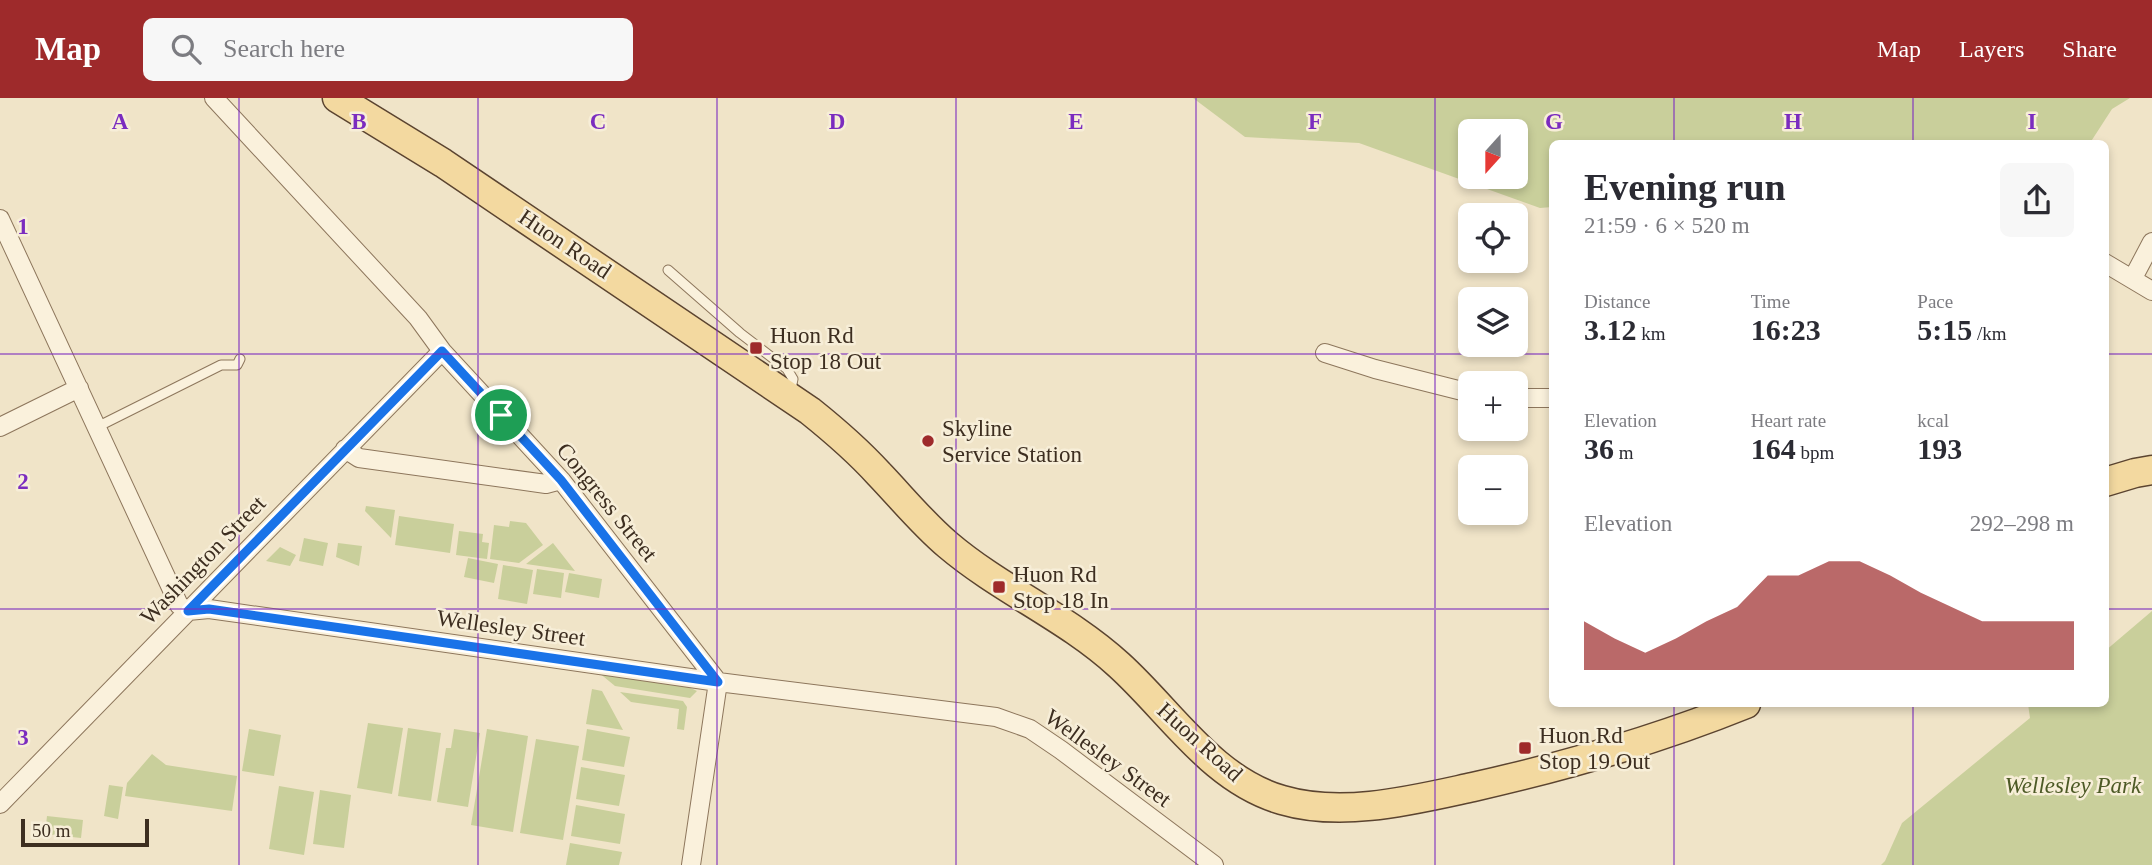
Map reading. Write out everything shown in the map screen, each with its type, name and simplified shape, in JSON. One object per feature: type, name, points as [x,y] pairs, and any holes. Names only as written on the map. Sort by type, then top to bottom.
[{"type":"main road","name":"Huon Road","points":[[337,98],[465,178],[790,396],[855,449],[924,524],[949,546],[1096,645],[1119,664],[1200,749],[1250,787],[1285,801],[1352,807],[1445,793],[1546,771],[1635,744],[1738,707]]},
{"type":"main road","points":[[2109,481],[2152,470]]},
{"type":"street","name":"Congress Street","points":[[214,98],[418,318],[442,351],[561,480],[718,682]]},
{"type":"street","points":[[0,219],[179,605],[188,611]]},
{"type":"street","points":[[2133,278],[2152,242]]},
{"type":"street","points":[[2109,265],[2152,291]]},
{"type":"street","name":"Washington Street","points":[[0,804],[442,351]]},
{"type":"street","points":[[1325,353],[1458,390]]},
{"type":"street","points":[[0,427],[79,388]]},
{"type":"street","points":[[1528,398],[1549,398]]},
{"type":"street","points":[[345,449],[359,458],[546,484],[561,480]]},
{"type":"street","name":"Wellesley Street","points":[[188,611],[209,609],[718,682],[996,718],[1030,729],[1214,865]]},
{"type":"street","points":[[691,865],[718,682]]},
{"type":"lane","points":[[668,270],[787,369],[793,379],[790,396]]},
{"type":"lane","points":[[97,427],[221,365],[237,365],[240,359]]},
{"type":"green space","points":[[1193,98],[2130,98],[2112,109],[2092,140],[1549,140],[1549,207],[1540,208],[1487,189],[1528,189],[1528,119],[1458,119],[1458,179],[1359,143],[1245,137]]},
{"type":"green space","points":[[366,506],[395,510],[391,538],[365,511]]},
{"type":"green space","points":[[399,516],[454,524],[450,553],[395,545]]},
{"type":"green space","points":[[510,521],[526,523],[543,545],[519,563],[490,559],[494,525],[509,527]]},
{"type":"green space","points":[[459,531],[483,534],[482,542],[489,543],[487,559],[456,555]]},
{"type":"green space","points":[[304,538],[328,543],[323,566],[299,561]]},
{"type":"green space","points":[[338,543],[362,546],[359,566],[336,557]]},
{"type":"green space","points":[[553,543],[575,571],[526,564]]},
{"type":"green space","points":[[280,547],[296,555],[290,566],[266,561]]},
{"type":"green space","points":[[468,558],[498,564],[494,583],[464,577]]},
{"type":"green space","points":[[503,565],[533,570],[527,604],[498,599]]},
{"type":"green space","points":[[537,569],[564,573],[561,598],[533,594]]},
{"type":"green space","points":[[569,573],[602,579],[599,598],[565,592]]},
{"type":"green space","name":"Wellesley Park","points":[[2152,611],[2152,865],[1881,865],[1902,823],[2030,718],[2028,707],[2109,707],[2109,648]]},
{"type":"green space","points":[[598,672],[682,684],[697,691],[690,698],[615,686]]},
{"type":"green space","points":[[592,689],[602,691],[623,730],[586,724]]},
{"type":"green space","points":[[620,692],[683,701],[687,707],[684,730],[677,729],[679,709],[631,702]]},
{"type":"green space","points":[[368,723],[403,728],[392,794],[357,788]]},
{"type":"green space","points":[[408,728],[441,733],[431,801],[398,796]]},
{"type":"green space","points":[[249,729],[281,735],[274,776],[242,771]]},
{"type":"green space","points":[[454,729],[480,733],[468,807],[437,802],[446,748],[451,748]]},
{"type":"green space","points":[[487,729],[528,736],[513,832],[471,825]]},
{"type":"green space","points":[[587,729],[630,737],[624,767],[582,760]]},
{"type":"green space","points":[[536,739],[579,746],[563,840],[520,833]]},
{"type":"green space","points":[[152,754],[166,765],[237,776],[232,811],[125,796],[127,783]]},
{"type":"green space","points":[[581,767],[625,775],[619,806],[576,799]]},
{"type":"green space","points":[[109,785],[123,787],[118,819],[104,816]]},
{"type":"green space","points":[[279,786],[314,792],[304,855],[269,849]]},
{"type":"green space","points":[[320,790],[351,795],[344,848],[313,844]]},
{"type":"green space","points":[[576,805],[625,814],[620,844],[571,836]]},
{"type":"green space","points":[[47,816],[83,820],[81,838],[45,834]]},
{"type":"green space","points":[[570,843],[622,852],[619,865],[566,865]]},
{"type":"place","name":"Huon Rd Stop 18 Out","points":[[756,348]]},
{"type":"place","name":"Skyline Service Station","points":[[928,441]]},
{"type":"place","name":"Huon Rd Stop 18 In","points":[[999,587]]},
{"type":"place","name":"Huon Rd Stop 19 Out","points":[[1525,748]]},
{"type":"route","points":[[442,351],[501,415],[561,480],[718,682],[209,609],[188,611],[442,351]]}]
